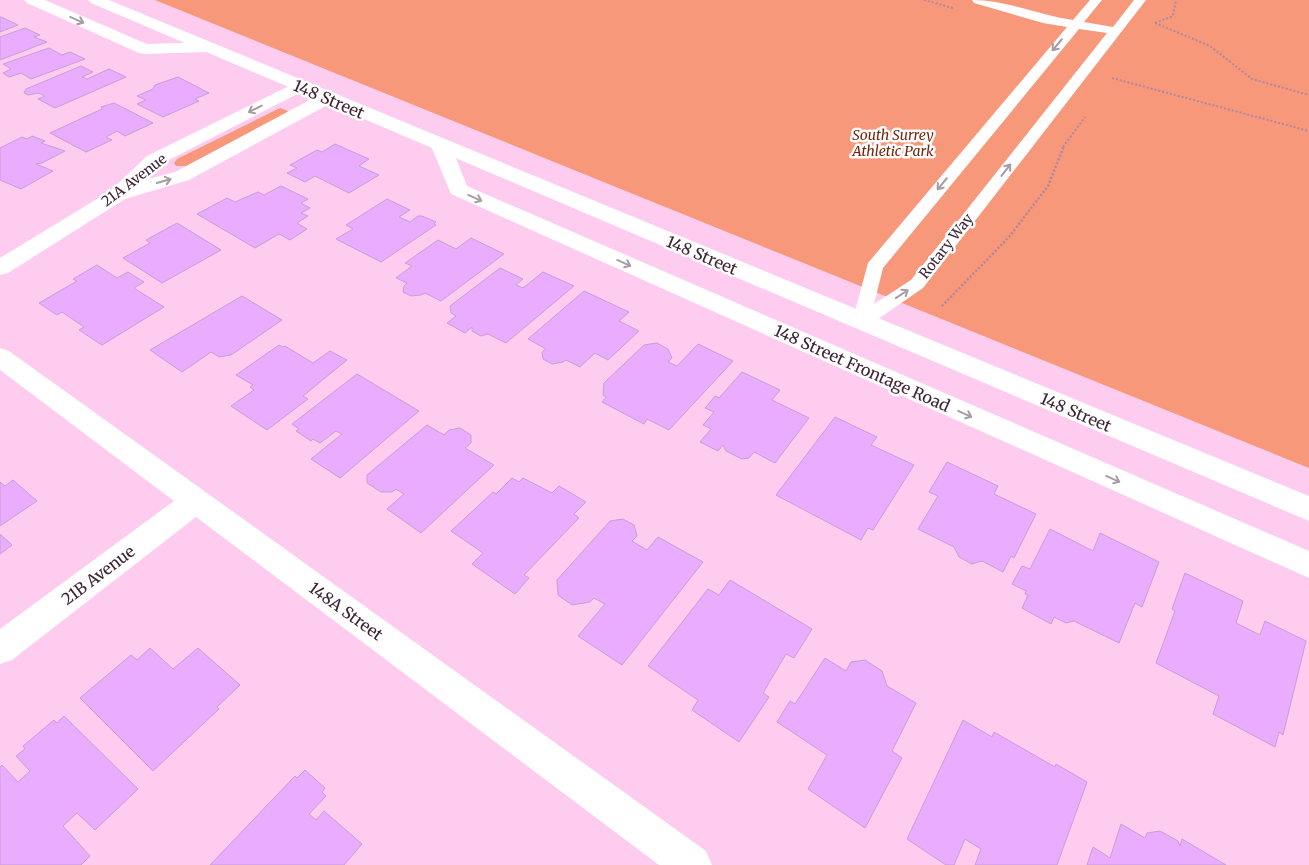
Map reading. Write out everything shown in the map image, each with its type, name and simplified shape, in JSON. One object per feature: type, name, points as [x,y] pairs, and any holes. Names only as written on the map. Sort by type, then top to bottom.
[{"type":"street","points":[[32,0],[145,49],[207,47]]},
{"type":"street","name":"148 Street","points":[[96,0],[1309,509]]},
{"type":"street","name":"21A Avenue","points":[[0,268],[117,195],[154,160],[299,86]]},
{"type":"street","points":[[117,195],[182,176],[327,98]]},
{"type":"street","name":"148 Street Frontage Road","points":[[441,146],[458,190],[1309,565]]},
{"type":"street","name":"148A Street","points":[[0,358],[692,865]]},
{"type":"street","name":"21B Avenue","points":[[0,649],[195,501]]},
{"type":"lane","points":[[978,0],[1073,17],[1116,31]]},
{"type":"lane","points":[[861,322],[874,267],[1073,17],[1096,0]]},
{"type":"lane","name":"Rotary Way","points":[[861,322],[916,284],[1140,0]]},
{"type":"path","points":[[1176,0],[1173,16],[1154,24],[1166,26],[1210,46],[1252,79],[1309,95]]},
{"type":"path","points":[[1114,72],[1109,77],[1309,131]]},
{"type":"path","points":[[942,306],[1009,237],[1048,186],[1062,149],[1086,116]]},
{"type":"green space","name":"South Surrey Athletic Park","points":[[155,0],[1309,0],[1309,468]]},
{"type":"green space","points":[[280,108],[288,111],[286,114],[189,166],[176,166],[174,163],[177,159]]},
{"type":"building","points":[[1,17],[18,25],[0,32]]},
{"type":"building","points":[[25,28],[40,35],[34,37],[47,42],[0,60],[0,37]]},
{"type":"building","points":[[49,48],[62,55],[70,52],[85,59],[31,79],[21,73],[9,77],[3,73],[11,69],[3,64]]},
{"type":"building","points":[[81,66],[93,72],[82,77],[87,79],[109,69],[126,77],[55,108],[38,99],[45,96],[39,93],[28,95],[24,93],[26,89]]},
{"type":"building","points":[[178,77],[209,93],[195,99],[199,101],[163,117],[137,104],[146,100],[137,96],[153,89],[155,85]]},
{"type":"building","points":[[114,103],[153,123],[125,136],[117,131],[106,137],[112,140],[86,152],[50,133],[102,109],[101,107]]},
{"type":"building","points":[[32,136],[45,141],[41,143],[65,151],[42,163],[36,164],[53,171],[21,189],[0,180],[0,148],[22,137],[27,139]]},
{"type":"building","points":[[335,144],[369,159],[359,166],[379,175],[349,193],[315,176],[305,182],[287,173],[297,168],[290,165],[317,150],[322,152]]},
{"type":"building","points":[[281,186],[308,199],[301,203],[310,208],[301,213],[308,216],[297,223],[307,229],[290,240],[279,234],[255,248],[197,214],[227,198],[235,202],[258,192],[264,195]]},
{"type":"building","points":[[387,199],[410,210],[399,217],[410,222],[418,216],[422,216],[436,222],[434,224],[436,225],[381,262],[336,239],[353,229],[346,225]]},
{"type":"building","points":[[177,223],[221,250],[162,283],[123,258],[150,243],[146,240]]},
{"type":"building","points":[[471,238],[504,254],[441,301],[425,293],[411,296],[403,292],[404,286],[407,283],[396,278],[412,266],[405,263],[438,240],[456,249]]},
{"type":"building","points":[[97,265],[117,278],[128,272],[144,282],[134,288],[164,307],[102,345],[79,330],[84,327],[62,312],[57,315],[39,303],[77,281],[73,279]]},
{"type":"building","points":[[500,268],[523,279],[516,285],[523,288],[543,272],[574,286],[506,343],[488,334],[481,336],[472,331],[472,327],[465,333],[447,323],[456,316],[451,313],[450,306]]},
{"type":"building","points":[[584,291],[629,312],[619,321],[639,331],[608,360],[595,353],[580,367],[566,360],[552,364],[543,359],[542,352],[546,349],[528,339]]},
{"type":"building","points":[[242,296],[282,320],[231,355],[219,357],[211,352],[182,372],[150,350]]},
{"type":"building","points":[[657,343],[668,349],[672,358],[668,362],[677,366],[698,344],[733,361],[669,430],[647,419],[644,424],[602,402],[606,397],[603,395],[604,383],[644,345]]},
{"type":"building","points":[[279,345],[285,346],[313,363],[330,351],[347,360],[303,396],[308,399],[267,430],[231,406],[254,390],[250,387],[253,385],[236,375]]},
{"type":"building","points":[[742,372],[780,390],[772,400],[809,418],[775,463],[754,452],[749,458],[742,459],[726,451],[723,445],[718,451],[700,442],[711,429],[703,425],[714,412],[705,408],[715,396],[719,398]]},
{"type":"building","points":[[357,374],[419,411],[340,478],[311,459],[342,434],[336,431],[320,443],[313,439],[311,441],[296,431],[299,429],[292,424]]},
{"type":"building","points":[[835,417],[877,437],[871,445],[914,465],[873,530],[868,528],[861,540],[776,495]]},
{"type":"building","points":[[427,425],[444,435],[449,430],[460,428],[471,435],[471,443],[465,448],[494,465],[421,533],[387,509],[404,494],[396,489],[392,492],[381,492],[367,483],[367,475]]},
{"type":"building","points":[[947,462],[998,486],[994,494],[1036,514],[1014,558],[1011,556],[1003,572],[982,561],[972,564],[959,557],[954,547],[918,529],[938,496],[929,492]]},
{"type":"building","points":[[512,478],[519,482],[523,478],[552,493],[559,486],[586,502],[574,514],[579,518],[524,575],[529,578],[515,594],[472,564],[483,553],[451,531],[493,492],[496,494]]},
{"type":"building","points":[[13,480],[37,501],[0,526],[0,482],[5,486]]},
{"type":"building","points":[[623,519],[634,525],[637,536],[632,541],[647,550],[658,537],[703,562],[622,665],[578,636],[605,604],[594,598],[590,602],[572,605],[558,595],[557,580],[610,521]]},
{"type":"building","points":[[1050,529],[1093,551],[1100,533],[1159,562],[1142,607],[1135,603],[1119,643],[1074,621],[1066,623],[1054,617],[1051,624],[1022,608],[1028,595],[1025,594],[1026,591],[1012,584],[1022,566],[1030,569]]},
{"type":"building","points":[[0,534],[12,545],[0,554]]},
{"type":"building","points":[[1185,573],[1243,601],[1236,623],[1260,635],[1265,621],[1306,641],[1283,735],[1279,732],[1275,747],[1213,714],[1219,696],[1156,663],[1175,611],[1172,609]]},
{"type":"building","points":[[730,580],[812,629],[794,658],[786,654],[763,693],[769,697],[739,742],[692,710],[698,700],[648,666],[708,589],[719,595]]},
{"type":"building","points":[[150,648],[173,669],[198,648],[240,685],[217,707],[219,709],[153,771],[80,698],[131,655],[137,660]]},
{"type":"building","points":[[825,658],[846,671],[851,662],[865,660],[882,671],[887,686],[916,703],[892,751],[902,758],[865,828],[808,789],[827,755],[777,722],[790,701],[795,704]]},
{"type":"building","points":[[64,716],[138,789],[95,830],[77,813],[63,826],[90,856],[81,865],[0,865],[0,767],[2,765],[18,782],[30,771],[16,756],[25,749],[23,746],[54,720],[57,723]]},
{"type":"building","points":[[963,720],[992,737],[994,732],[1055,767],[1056,764],[1087,782],[1057,865],[975,865],[981,849],[965,839],[954,865],[946,865],[907,839]]},
{"type":"building","points":[[305,770],[325,788],[322,792],[326,796],[309,814],[316,820],[324,811],[362,844],[344,865],[210,865],[295,776],[297,778]]},
{"type":"building","points":[[1121,824],[1145,838],[1147,833],[1160,831],[1178,841],[1180,846],[1182,839],[1226,865],[1087,865],[1093,847],[1110,858]]}]
